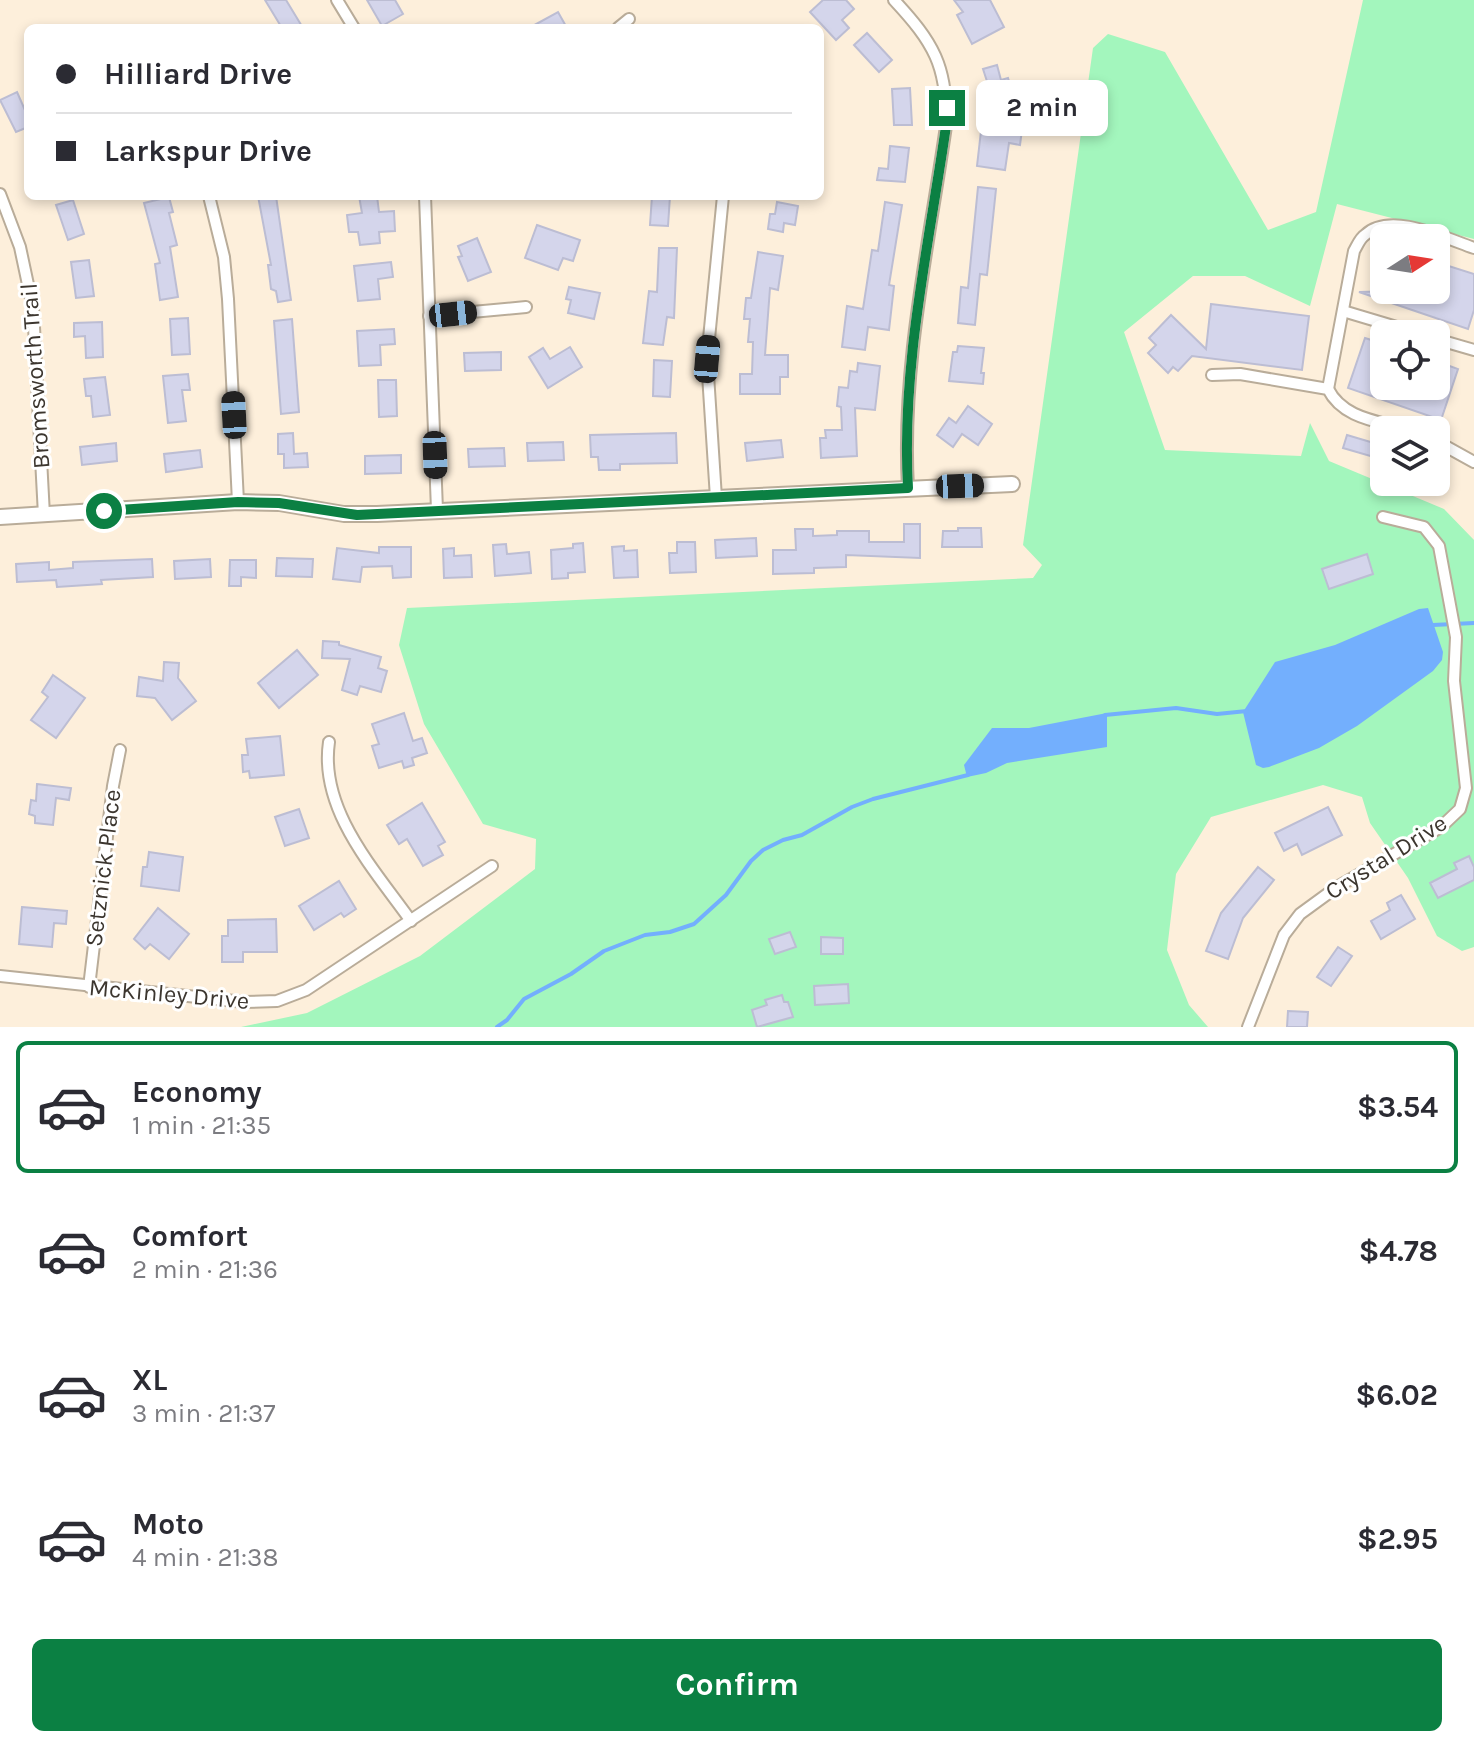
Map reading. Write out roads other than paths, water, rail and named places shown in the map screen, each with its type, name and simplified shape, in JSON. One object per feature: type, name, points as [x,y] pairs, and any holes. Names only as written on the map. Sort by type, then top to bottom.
[{"type":"street","points":[[337,0],[352,24]]},
{"type":"street","points":[[894,0],[919,26],[936,57],[946,90],[947,108],[911,362],[905,436],[908,488]]},
{"type":"street","points":[[623,24],[629,19]]},
{"type":"street","name":"Bromsworth Trail","points":[[0,194],[20,247],[33,308],[44,515]]},
{"type":"street","points":[[210,200],[224,257],[228,299],[238,502]]},
{"type":"street","points":[[425,200],[437,510]]},
{"type":"street","points":[[716,498],[707,359],[723,200]]},
{"type":"street","points":[[1370,419],[1347,412],[1334,402],[1328,389],[1354,251],[1364,235],[1384,224],[1404,225],[1474,248]]},
{"type":"street","points":[[429,316],[526,307]]},
{"type":"street","points":[[1343,311],[1373,320]]},
{"type":"street","points":[[1450,343],[1474,350]]},
{"type":"street","points":[[1212,375],[1240,374],[1328,389]]},
{"type":"street","points":[[1450,449],[1474,462]]},
{"type":"street","points":[[0,517],[238,502],[279,503],[357,515],[1012,484]]},
{"type":"street","name":"Crystal Drive","points":[[1248,1027],[1284,935],[1300,914],[1337,887],[1441,827],[1460,809],[1466,788],[1454,681],[1456,637],[1439,546],[1424,527],[1383,517]]},
{"type":"street","points":[[329,742],[326,760],[328,778],[351,836],[411,921]]},
{"type":"street","name":"Setznick Place","points":[[89,987],[120,750]]},
{"type":"street","name":"McKinley Drive","points":[[0,976],[244,1002],[277,1001],[306,990],[492,866]]},
{"type":"water","points":[[1428,608],[1443,652],[1442,660],[1433,671],[1357,726],[1319,748],[1269,767],[1256,765],[1243,712],[1275,662],[1335,645]]},
{"type":"water","points":[[1107,713],[1107,747],[1007,763],[986,773],[967,777],[964,765],[992,728],[1029,728]]},
{"type":"waterway","points":[[1433,625],[1474,623]]},
{"type":"waterway","points":[[1105,715],[1176,708],[1217,714],[1247,711]]},
{"type":"waterway","points":[[497,1027],[524,999],[571,974],[604,951],[645,935],[670,932],[694,924],[726,895],[763,850],[802,835],[873,799],[968,775]]}]
